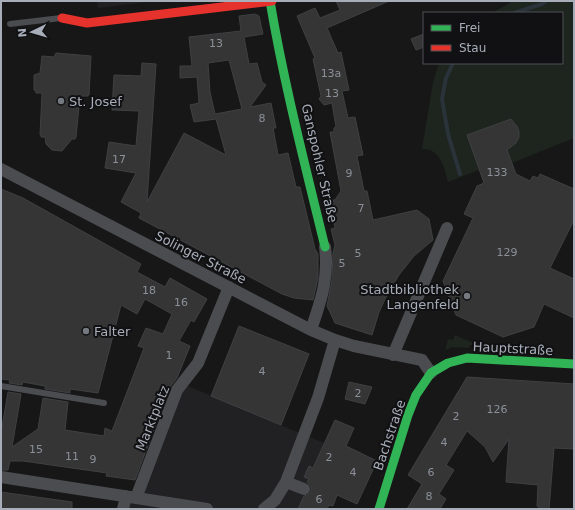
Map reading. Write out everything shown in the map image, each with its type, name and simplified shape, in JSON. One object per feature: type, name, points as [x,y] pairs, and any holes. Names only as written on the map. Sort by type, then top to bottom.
[{"type":"street","points":[[62,18],[87,24],[271,1]]},
{"type":"street","name":"Ganspohler Straße","points":[[271,1],[274,25],[327,261],[326,279],[322,298],[311,330]]},
{"type":"street","name":"Solinger Straße","points":[[1,170],[311,330],[334,340],[354,346],[422,360],[431,373]]},
{"type":"street","points":[[393,355],[446,228]]},
{"type":"street","name":"Marktplatz","points":[[123,509],[131,497],[177,390],[198,363],[229,287]]},
{"type":"street","points":[[264,509],[274,500],[286,482],[318,398],[334,340]]},
{"type":"street","name":"Hauptstraße","points":[[431,373],[448,363],[467,358],[574,364]]},
{"type":"street","name":"Bachstraße","points":[[379,509],[408,415],[416,395],[431,373]]},
{"type":"street","points":[[1,478],[207,509]]},
{"type":"street","points":[[286,482],[304,490]]},
{"type":"lane","points":[[10,24],[62,18]]},
{"type":"lane","points":[[1,386],[104,402]]},
{"type":"shaded area","points":[[97,1],[156,1],[98,8]]},
{"type":"shaded area","points":[[513,1],[574,1],[574,138],[512,163],[507,150],[517,139],[519,131],[516,123],[511,119],[467,135],[479,170],[448,182],[443,165],[438,155],[434,152],[422,149],[433,82],[439,64],[563,64],[563,12],[494,12]]},
{"type":"shaded area","points":[[455,335],[480,346],[469,345],[469,348],[453,347],[445,350],[448,339],[453,340]]},
{"type":"shaded area","points":[[176,381],[324,443],[313,468],[309,466],[304,476],[309,479],[303,492],[305,494],[298,509],[129,509],[136,480]]},
{"type":"building","points":[[336,1],[389,1],[327,28],[338,53],[341,52],[349,90],[342,91],[348,118],[355,117],[363,155],[357,156],[364,191],[367,191],[373,220],[417,210],[429,219],[433,240],[414,256],[399,275],[379,312],[372,335],[335,323],[327,306],[332,280],[333,253],[335,245],[331,229],[335,228],[329,200],[335,200],[341,191],[330,132],[334,132],[334,128],[336,127],[332,103],[324,105],[319,99],[321,96],[313,59],[315,58],[297,16],[315,8],[320,18],[340,10]]},
{"type":"building","points":[[255,14],[259,16],[263,34],[244,37],[249,64],[257,63],[262,82],[266,85],[250,107],[271,103],[276,128],[273,128],[278,155],[288,153],[296,187],[300,187],[315,249],[318,254],[318,278],[313,300],[294,298],[282,294],[139,218],[141,213],[121,202],[136,173],[105,168],[109,142],[136,146],[139,111],[112,110],[114,75],[141,76],[142,63],[156,64],[147,202],[184,133],[226,155],[216,119],[194,122],[190,105],[199,103],[197,77],[180,78],[180,66],[192,66],[189,37],[241,31],[239,16]],"holes":[[[229,60],[242,109],[215,114],[210,92],[208,63]]]},
{"type":"building","points":[[423,34],[423,47],[416,50],[411,39]]},
{"type":"building","name":"St. Josef","points":[[56,53],[91,56],[89,95],[80,96],[76,137],[75,139],[72,139],[62,151],[52,150],[46,144],[45,137],[41,137],[40,135],[42,93],[36,93],[34,90],[34,75],[40,73],[42,56],[54,57]]},
{"type":"building","points":[[511,119],[519,131],[519,137],[516,143],[507,150],[516,174],[530,181],[533,176],[538,178],[540,174],[574,189],[574,220],[550,268],[574,279],[574,318],[544,304],[534,327],[503,337],[456,315],[443,281],[473,218],[464,214],[477,186],[484,183],[467,135]]},
{"type":"building","points":[[1,189],[23,198],[141,264],[137,272],[165,287],[170,278],[207,299],[194,322],[191,320],[179,341],[190,346],[177,378],[170,387],[135,480],[106,476],[107,473],[23,461],[10,461],[8,470],[1,470],[1,433],[8,392],[21,394],[12,447],[38,429],[43,398],[68,402],[65,430],[104,436],[105,428],[112,431],[144,348],[138,346],[146,328],[163,334],[172,314],[145,299],[137,314],[121,305],[98,393],[70,389],[70,393],[45,389],[45,386],[23,382],[22,385],[9,383],[10,380],[1,379]]},
{"type":"building","points":[[239,326],[309,354],[281,425],[211,396]]},
{"type":"building","points":[[467,377],[574,384],[574,449],[554,448],[549,509],[541,509],[537,506],[538,485],[506,482],[509,439],[493,462],[485,447],[467,431],[446,465],[454,470],[439,494],[446,499],[440,509],[407,509],[422,484],[408,475]]},
{"type":"building","points":[[349,382],[372,387],[365,404],[345,399]]},
{"type":"building","points":[[335,420],[354,428],[346,446],[377,461],[357,504],[337,495],[333,506],[329,505],[327,509],[298,509],[304,496],[308,495],[311,491],[311,487],[307,482],[309,479],[304,477],[309,466],[313,468]]},
{"type":"building","points":[[1,492],[72,502],[72,509],[1,509]]},
{"type":"waterway","points":[[517,12],[542,4],[546,1]]},
{"type":"waterway","points":[[453,64],[446,78],[442,99],[448,134],[460,174]]},
{"type":"traffic: fast","points":[[270,1],[288,94],[325,247]]},
{"type":"traffic: fast","points":[[379,509],[408,415],[416,395],[431,373],[448,363],[467,358],[574,364]]},
{"type":"traffic: jam","points":[[62,18],[87,23],[272,1]]},
{"type":"place","name":"St. Josef","points":[[61,101]]},
{"type":"place","name":"Stadtbibliothek Langenfeld","points":[[467,296]]},
{"type":"place","name":"Falter","points":[[86,331]]}]
